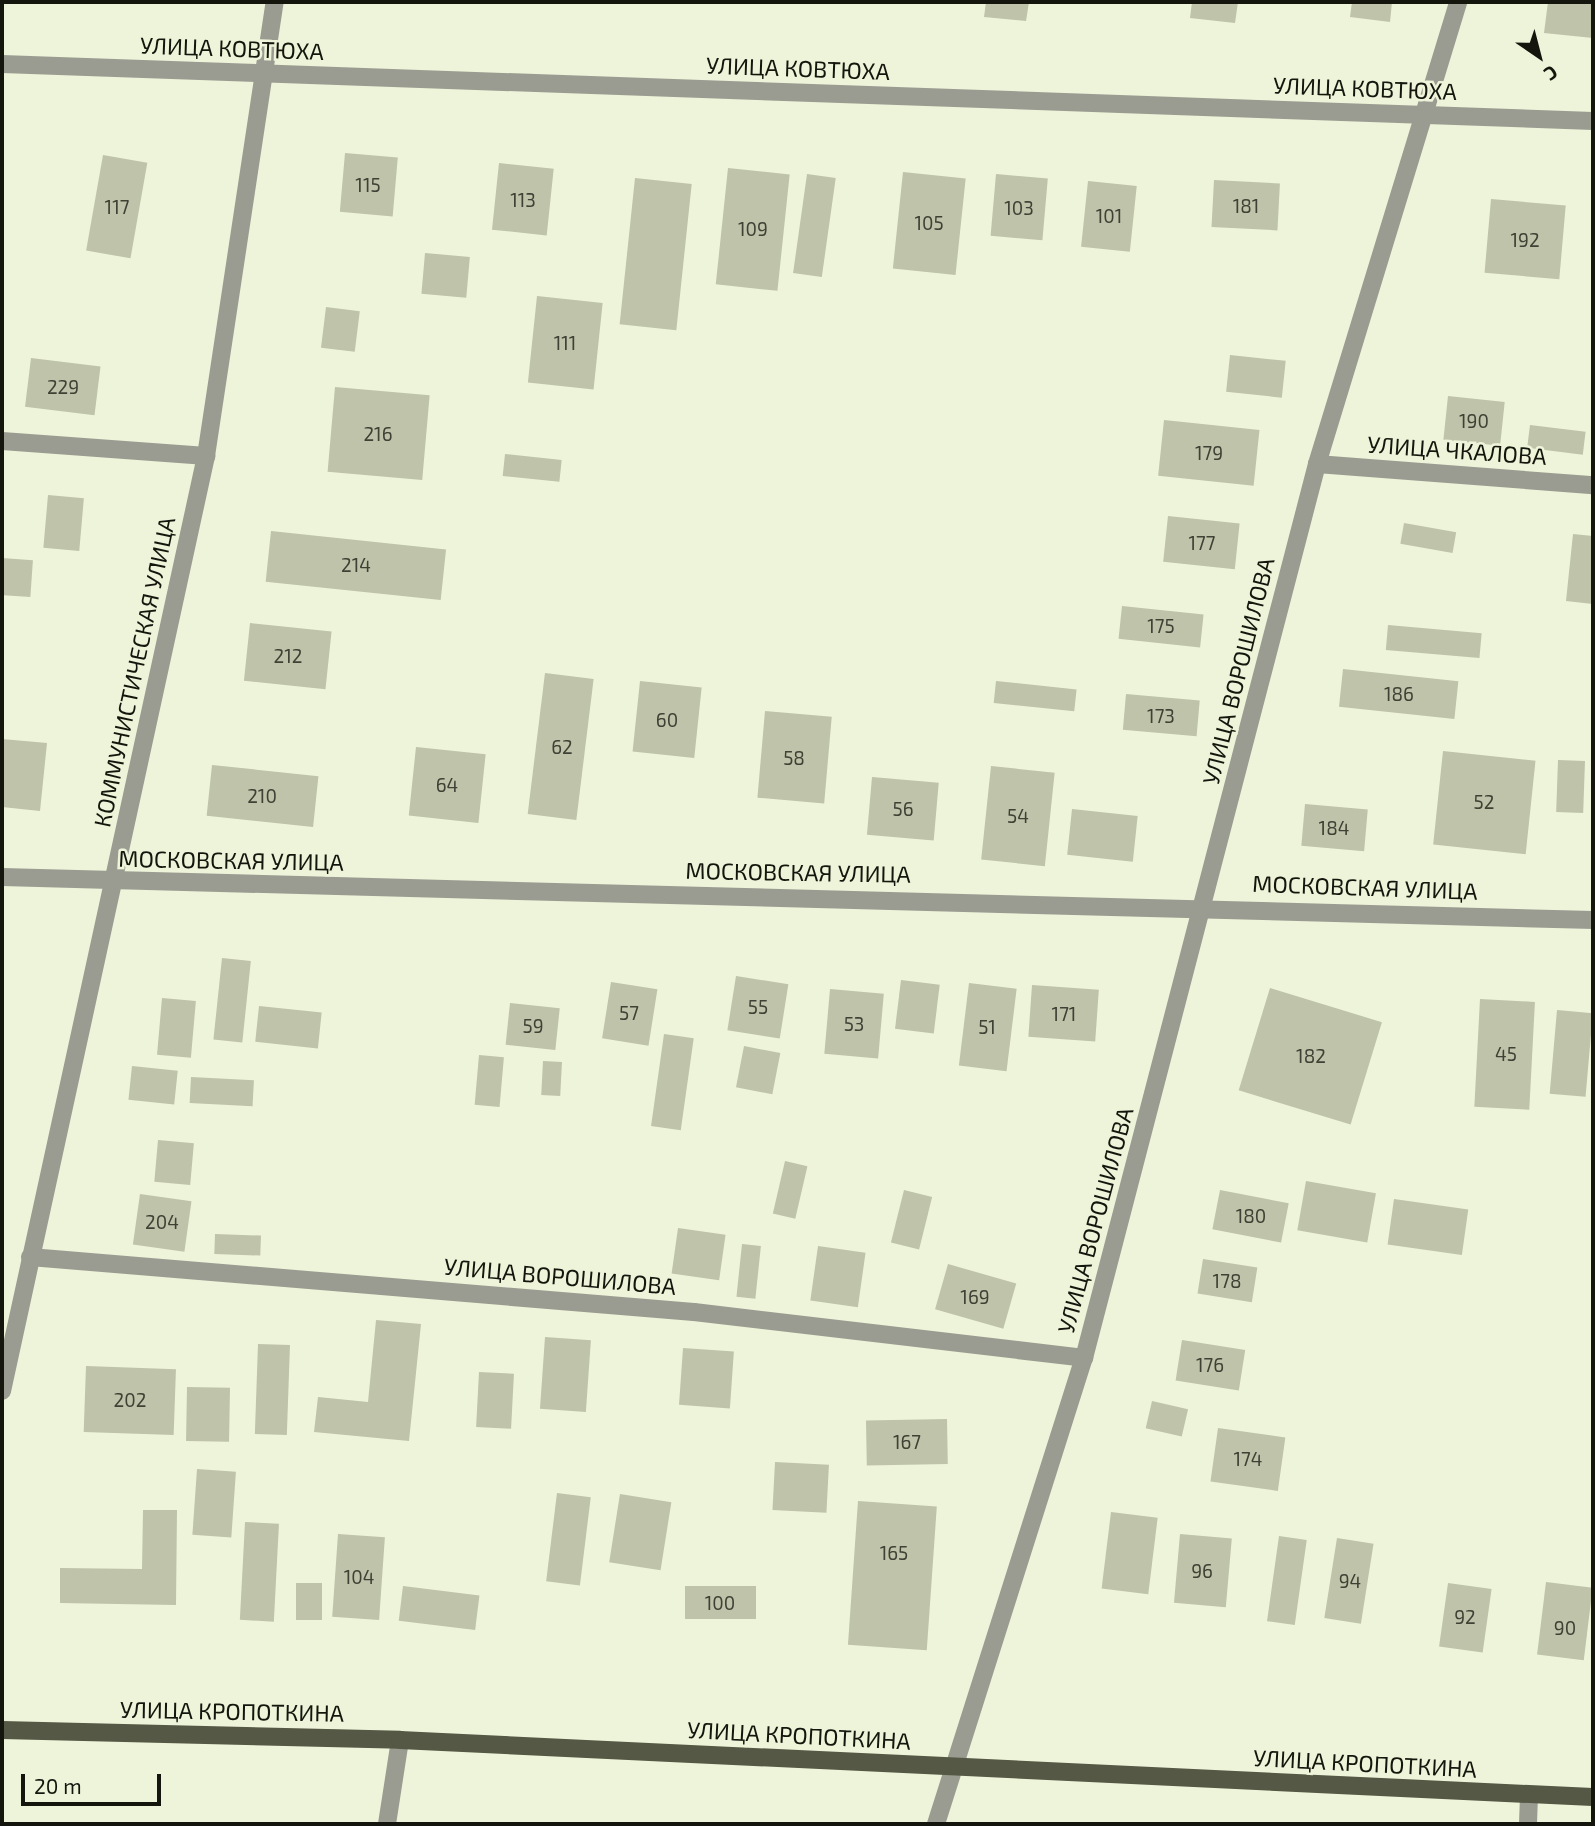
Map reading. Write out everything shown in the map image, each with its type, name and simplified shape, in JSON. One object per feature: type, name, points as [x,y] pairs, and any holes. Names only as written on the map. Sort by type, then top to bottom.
[{"type":"main road","name":"УЛИЦА КРОПОТКИНА","points":[[2,1730],[400,1740],[1593,1797]]},
{"type":"street","name":"КОММУНИСТИЧЕСКАЯ УЛИЦА","points":[[2,1391],[206,456],[275,2]]},
{"type":"street","name":"УЛИЦА ВОРОШИЛОВА","points":[[936,1824],[1084,1358],[1317,464],[1429,115],[1458,2]]},
{"type":"street","name":"УЛИЦА КОВТЮХА","points":[[2,64],[1593,121]]},
{"type":"street","points":[[2,441],[206,456]]},
{"type":"street","name":"УЛИЦА ЧКАЛОВА","points":[[1317,464],[1593,485]]},
{"type":"street","name":"МОСКОВСКАЯ УЛИЦА","points":[[2,877],[1203,906],[1593,920]]},
{"type":"street","name":"УЛИЦА ВОРОШИЛОВА","points":[[30,1257],[694,1312],[1084,1358]]},
{"type":"street","points":[[387,1824],[400,1740]]},
{"type":"street","points":[[1528,1824],[1529,1796]]},
{"type":"building","points":[[986,2],[1029,2],[1026,21],[984,17]]},
{"type":"building","points":[[1192,2],[1238,2],[1235,23],[1190,18]]},
{"type":"building","points":[[1352,2],[1392,2],[1390,22],[1350,17]]},
{"type":"building","points":[[1548,2],[1593,2],[1593,38],[1544,33]]},
{"type":"building","points":[[345,153],[398,158],[393,216],[340,212]]},
{"type":"building","points":[[103,155],[147,163],[130,258],[86,251]]},
{"type":"building","points":[[499,163],[554,169],[547,235],[492,230]]},
{"type":"building","points":[[728,168],[790,174],[777,291],[716,284]]},
{"type":"building","points":[[903,172],[966,179],[956,275],[893,268]]},
{"type":"building","points":[[807,174],[836,178],[822,277],[793,273]]},
{"type":"building","points":[[996,174],[1048,179],[1042,240],[991,236]]},
{"type":"building","points":[[635,178],[692,184],[676,330],[620,324]]},
{"type":"building","points":[[1214,180],[1280,183],[1277,230],[1212,227]]},
{"type":"building","points":[[1088,181],[1137,186],[1130,252],[1081,247]]},
{"type":"building","points":[[1491,199],[1566,206],[1559,279],[1485,273]]},
{"type":"building","points":[[425,253],[470,257],[466,298],[421,294]]},
{"type":"building","points":[[537,296],[603,303],[594,389],[528,383]]},
{"type":"building","points":[[326,307],[360,311],[355,352],[321,348]]},
{"type":"building","points":[[1230,355],[1286,361],[1282,398],[1226,392]]},
{"type":"building","points":[[31,358],[100,367],[95,415],[25,407]]},
{"type":"building","points":[[335,387],[430,395],[422,480],[328,472]]},
{"type":"building","points":[[1448,396],[1505,402],[1500,446],[1443,440]]},
{"type":"building","points":[[1164,420],[1259,430],[1254,486],[1158,476]]},
{"type":"building","points":[[1530,425],[1586,432],[1583,455],[1527,448]]},
{"type":"building","points":[[505,454],[562,460],[559,482],[503,476]]},
{"type":"building","points":[[48,495],[84,498],[79,551],[43,548]]},
{"type":"building","points":[[1168,516],[1240,524],[1235,569],[1163,562]]},
{"type":"building","points":[[1404,523],[1456,532],[1453,553],[1400,544]]},
{"type":"building","points":[[271,531],[446,549],[441,600],[266,582]]},
{"type":"building","points":[[1573,534],[1593,536],[1593,604],[1566,601]]},
{"type":"building","points":[[2,558],[33,560],[30,597],[2,595]]},
{"type":"building","points":[[1122,606],[1204,615],[1200,647],[1119,639]]},
{"type":"building","points":[[250,623],[332,632],[325,689],[244,681]]},
{"type":"building","points":[[1388,625],[1482,633],[1479,658],[1386,650]]},
{"type":"building","points":[[1343,669],[1458,681],[1454,719],[1339,707]]},
{"type":"building","points":[[545,673],[594,679],[576,820],[528,814]]},
{"type":"building","points":[[640,681],[702,687],[694,758],[633,752]]},
{"type":"building","points":[[996,681],[1077,689],[1074,711],[994,703]]},
{"type":"building","points":[[1126,694],[1200,700],[1197,736],[1123,730]]},
{"type":"building","points":[[765,711],[832,717],[824,804],[757,798]]},
{"type":"building","points":[[2,739],[47,743],[40,811],[2,807]]},
{"type":"building","points":[[416,747],[486,754],[478,823],[409,816]]},
{"type":"building","points":[[1443,751],[1535,761],[1526,854],[1433,844]]},
{"type":"building","points":[[1558,760],[1585,761],[1583,813],[1556,812]]},
{"type":"building","points":[[212,765],[318,776],[313,827],[207,816]]},
{"type":"building","points":[[991,766],[1055,773],[1045,866],[981,859]]},
{"type":"building","points":[[872,777],[939,783],[934,841],[867,835]]},
{"type":"building","points":[[1305,804],[1368,809],[1364,851],[1301,846]]},
{"type":"building","points":[[1072,809],[1138,816],[1133,862],[1067,855]]},
{"type":"building","points":[[222,958],[251,961],[242,1043],[213,1040]]},
{"type":"building","points":[[736,976],[788,984],[780,1039],[727,1030]]},
{"type":"building","points":[[901,980],[940,985],[934,1033],[895,1029]]},
{"type":"building","points":[[611,982],[657,989],[649,1046],[602,1038]]},
{"type":"building","points":[[969,983],[1017,989],[1007,1071],[959,1065]]},
{"type":"building","points":[[1032,985],[1099,990],[1095,1042],[1028,1037]]},
{"type":"building","points":[[1270,988],[1382,1022],[1351,1125],[1239,1090]]},
{"type":"building","points":[[830,989],[884,994],[878,1058],[824,1054]]},
{"type":"building","points":[[162,998],[196,1001],[191,1058],[157,1055]]},
{"type":"building","points":[[1480,999],[1535,1002],[1529,1110],[1474,1107]]},
{"type":"building","points":[[510,1003],[560,1008],[555,1050],[506,1045]]},
{"type":"building","points":[[259,1006],[322,1013],[318,1048],[255,1042]]},
{"type":"building","points":[[1557,1010],[1593,1013],[1586,1097],[1550,1094]]},
{"type":"building","points":[[664,1034],[694,1038],[681,1130],[651,1126]]},
{"type":"building","points":[[744,1046],[780,1053],[772,1094],[736,1087]]},
{"type":"building","points":[[479,1055],[504,1057],[500,1107],[475,1105]]},
{"type":"building","points":[[543,1061],[562,1062],[560,1096],[541,1095]]},
{"type":"building","points":[[132,1066],[178,1071],[174,1105],[128,1100]]},
{"type":"building","points":[[191,1077],[254,1080],[253,1106],[190,1103]]},
{"type":"building","points":[[158,1140],[194,1143],[190,1185],[154,1182]]},
{"type":"building","points":[[785,1161],[807,1166],[795,1219],[773,1214]]},
{"type":"building","points":[[1306,1181],[1376,1193],[1367,1243],[1297,1230]]},
{"type":"building","points":[[904,1190],[932,1197],[919,1249],[891,1242]]},
{"type":"building","points":[[1220,1190],[1289,1203],[1281,1243],[1212,1229]]},
{"type":"building","points":[[140,1194],[191,1201],[184,1252],[133,1245]]},
{"type":"building","points":[[1394,1199],[1468,1209],[1462,1255],[1388,1245]]},
{"type":"building","points":[[678,1228],[726,1235],[719,1280],[672,1274]]},
{"type":"building","points":[[215,1234],[261,1236],[260,1256],[214,1254]]},
{"type":"building","points":[[742,1244],[761,1246],[755,1299],[736,1297]]},
{"type":"building","points":[[818,1246],[866,1253],[858,1307],[810,1300]]},
{"type":"building","points":[[1203,1259],[1257,1268],[1252,1302],[1198,1294]]},
{"type":"building","points":[[948,1264],[1016,1284],[1003,1329],[935,1309]]},
{"type":"building","points":[[376,1320],[421,1324],[409,1441],[314,1432],[318,1397],[368,1402]]},
{"type":"building","points":[[545,1337],[591,1340],[586,1412],[540,1409]]},
{"type":"building","points":[[1182,1340],[1245,1350],[1239,1391],[1176,1380]]},
{"type":"building","points":[[258,1344],[290,1345],[287,1435],[255,1434]]},
{"type":"building","points":[[683,1348],[734,1352],[730,1408],[679,1405]]},
{"type":"building","points":[[86,1366],[176,1369],[174,1435],[84,1432]]},
{"type":"building","points":[[479,1372],[514,1374],[511,1429],[476,1427]]},
{"type":"building","points":[[187,1387],[230,1388],[229,1442],[186,1441]]},
{"type":"building","points":[[1152,1401],[1188,1409],[1182,1437],[1146,1428]]},
{"type":"building","points":[[947,1419],[948,1464],[867,1465],[866,1420]]},
{"type":"building","points":[[1218,1428],[1285,1437],[1278,1491],[1210,1481]]},
{"type":"building","points":[[775,1462],[829,1465],[826,1513],[772,1510]]},
{"type":"building","points":[[197,1469],[236,1472],[231,1538],[192,1535]]},
{"type":"building","points":[[557,1493],[591,1497],[580,1585],[546,1581]]},
{"type":"building","points":[[620,1494],[671,1502],[661,1570],[609,1562]]},
{"type":"building","points":[[858,1501],[937,1507],[927,1650],[848,1645]]},
{"type":"building","points":[[143,1510],[177,1510],[176,1605],[60,1603],[60,1568],[142,1569]]},
{"type":"building","points":[[1111,1512],[1158,1518],[1148,1594],[1102,1588]]},
{"type":"building","points":[[245,1522],[279,1524],[274,1622],[240,1620]]},
{"type":"building","points":[[338,1534],[385,1537],[379,1620],[332,1617]]},
{"type":"building","points":[[1180,1534],[1232,1539],[1226,1607],[1174,1603]]},
{"type":"building","points":[[1279,1536],[1307,1540],[1295,1625],[1267,1621]]},
{"type":"building","points":[[1337,1538],[1374,1544],[1361,1624],[1324,1618]]},
{"type":"building","points":[[1546,1582],[1593,1588],[1584,1660],[1537,1654]]},
{"type":"building","points":[[296,1583],[322,1583],[322,1620],[296,1620]]},
{"type":"building","points":[[1448,1583],[1492,1589],[1483,1653],[1439,1646]]},
{"type":"building","points":[[403,1586],[479,1595],[475,1630],[399,1621]]},
{"type":"building","points":[[685,1586],[756,1586],[756,1619],[685,1619]]}]
